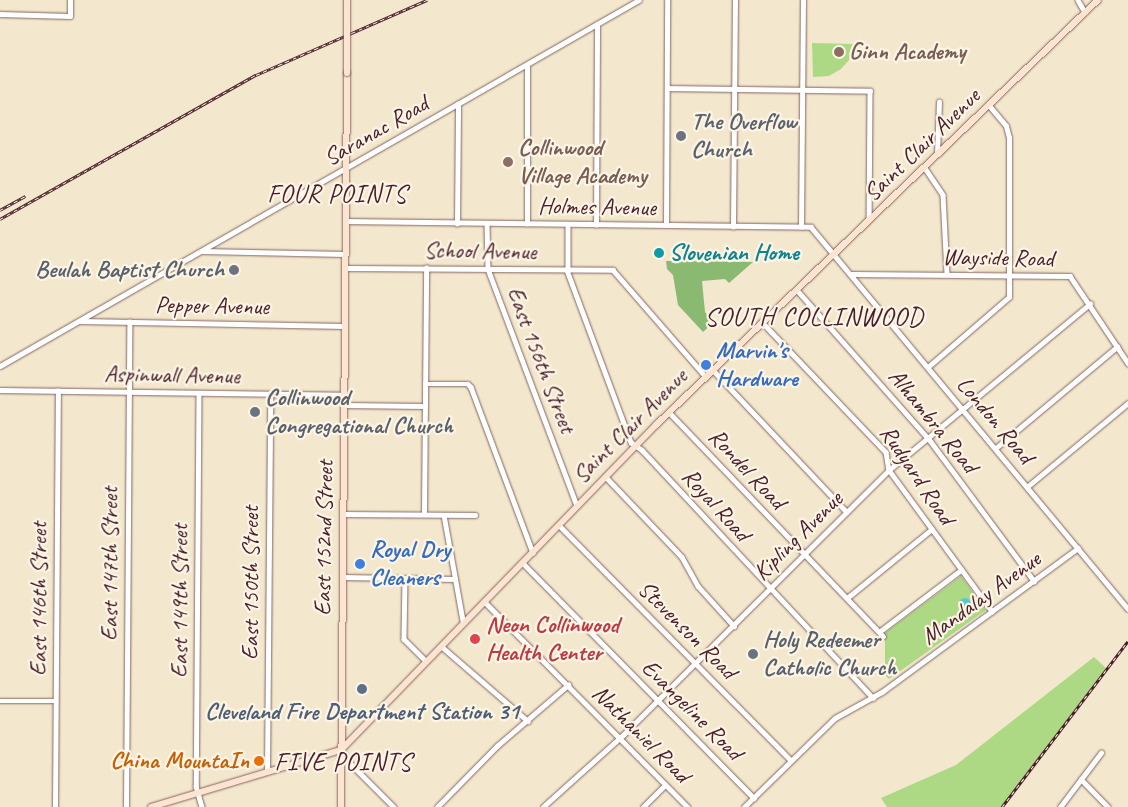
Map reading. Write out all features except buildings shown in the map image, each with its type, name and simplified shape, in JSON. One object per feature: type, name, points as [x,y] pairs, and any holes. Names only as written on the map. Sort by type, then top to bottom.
[{"type":"street","points":[[0,14],[70,16],[70,0]]},
{"type":"street","name":"East 152nd Street","points":[[341,807],[347,0]]},
{"type":"street","name":"Saranac Road","points":[[0,366],[639,0]]},
{"type":"street","points":[[666,225],[667,0]]},
{"type":"street","points":[[733,226],[735,0]]},
{"type":"street","points":[[801,227],[803,0]]},
{"type":"street","points":[[1078,0],[1085,12]]},
{"type":"street","name":"Saint Clair Avenue","points":[[151,807],[341,750],[440,645],[533,553],[669,412],[1098,0]]},
{"type":"street","points":[[596,225],[597,25]]},
{"type":"street","points":[[527,65],[527,224]]},
{"type":"street","points":[[667,88],[870,91],[869,221]]},
{"type":"street","points":[[937,154],[939,102]]},
{"type":"street","points":[[457,224],[458,104]]},
{"type":"street","points":[[928,367],[1006,302],[1009,297],[1011,275],[1009,138],[1006,126],[989,106]]},
{"type":"street","points":[[924,168],[943,194],[947,274]]},
{"type":"street","name":"Holmes Avenue","points":[[346,221],[457,224],[811,227],[834,255]]},
{"type":"street","name":"East 156th Street","points":[[487,224],[488,269],[577,506]]},
{"type":"street","points":[[568,224],[568,270]]},
{"type":"street","points":[[202,250],[346,254]]},
{"type":"street","name":"London Road","points":[[834,255],[852,274],[1128,609]]},
{"type":"street","name":"School Avenue","points":[[345,268],[613,270],[706,377]]},
{"type":"street","points":[[424,514],[426,268]]},
{"type":"street","name":"Royal Road","points":[[568,270],[621,416],[635,446],[873,698]]},
{"type":"street","name":"Wayside Road","points":[[852,274],[1070,276],[1128,362]]},
{"type":"street","name":"Alhambra Road","points":[[797,290],[929,439],[1034,581]]},
{"type":"street","name":"Kipling Avenue","points":[[543,807],[620,738],[889,470],[929,439],[1090,304]]},
{"type":"street","name":"Pepper Avenue","points":[[79,321],[345,326]]},
{"type":"street","name":"East 147th Street","points":[[126,807],[129,322]]},
{"type":"street","name":"Rudyard Road","points":[[763,323],[883,448],[889,470],[992,611]]},
{"type":"street","points":[[996,448],[1117,347]]},
{"type":"street","points":[[713,370],[847,512]]},
{"type":"street","points":[[425,384],[468,384],[533,553]]},
{"type":"street","name":"Aspinwall Avenue","points":[[0,390],[344,396]]},
{"type":"street","name":"East 146th Street","points":[[55,807],[58,391]]},
{"type":"street","name":"East 149th Street","points":[[199,394],[198,793],[202,807]]},
{"type":"street","name":"East 150th Street","points":[[266,772],[270,394]]},
{"type":"street","points":[[1027,487],[1128,403]]},
{"type":"street","points":[[344,405],[425,406]]},
{"type":"street","name":"Rondel Road","points":[[669,412],[883,636]]},
{"type":"street","points":[[606,477],[682,557],[698,586],[734,626]]},
{"type":"street","points":[[343,514],[475,515]]},
{"type":"street","points":[[444,515],[463,622]]},
{"type":"street","name":"Stevenson Road","points":[[559,525],[790,760]]},
{"type":"street","points":[[847,598],[899,553],[932,529]]},
{"type":"street","name":"Mandalay Avenue","points":[[744,807],[835,718],[873,698],[1078,548]]},
{"type":"street","name":"Evangeline Road","points":[[522,562],[754,798]]},
{"type":"street","points":[[878,632],[961,570]]},
{"type":"street","points":[[342,577],[455,579]]},
{"type":"street","points":[[404,578],[404,639],[426,661]]},
{"type":"street","name":"Nathaniel Road","points":[[484,601],[688,807]]},
{"type":"street","points":[[440,645],[528,721]]},
{"type":"street","points":[[437,807],[497,746],[568,685]]},
{"type":"street","points":[[0,701],[56,701]]},
{"type":"street","points":[[341,750],[350,764],[394,807]]},
{"type":"street","points":[[1060,807],[1101,753]]},
{"type":"street","points":[[1081,779],[1108,807]]},
{"type":"street","points":[[643,807],[665,784]]},
{"type":"green space","points":[[812,43],[853,44],[849,60],[841,69],[829,76],[813,77]]},
{"type":"green space","points":[[666,261],[753,262],[729,283],[725,279],[702,281],[705,312],[713,323],[703,332],[678,305],[673,275],[667,269]]},
{"type":"green space","points":[[961,576],[986,610],[889,679],[885,675],[885,633]]},
{"type":"green space","points":[[1094,657],[1107,669],[1002,807],[887,807],[881,798],[956,765]]},
{"type":"water","points":[[965,598],[971,604],[965,610],[959,604]]},
{"type":"railway","points":[[0,219],[256,75],[427,0]]},
{"type":"railway","points":[[0,210],[25,196]]},
{"type":"railway","points":[[1002,807],[1128,641]]},
{"type":"place","name":"Ginn Academy","points":[[839,52]]},
{"type":"place","name":"The Overflow Church","points":[[681,136]]},
{"type":"place","name":"Collinwood Village Academy","points":[[508,162]]},
{"type":"place","name":"Slovenian Home","points":[[659,253]]},
{"type":"place","name":"Beulah Baptist Church","points":[[234,270]]},
{"type":"place","name":"Marvin's Hardware","points":[[706,365]]},
{"type":"place","name":"Collinwood Congregational Church","points":[[255,412]]},
{"type":"place","name":"Royal Dry Cleaners","points":[[360,564]]},
{"type":"place","name":"Neon Collinwood Health Center","points":[[475,639]]},
{"type":"place","name":"Holy Redeemer Catholic Church","points":[[753,654]]},
{"type":"place","name":"Cleveland Fire Department Station 31","points":[[362,689]]},
{"type":"place","name":"China MountaIn","points":[[259,761]]},
{"type":"district","name":"FOUR POINTS","points":[[337,194]]},
{"type":"district","name":"SOUTH COLLINWOOD","points":[[814,317]]},
{"type":"district","name":"FIVE POINTS","points":[[343,762]]}]
